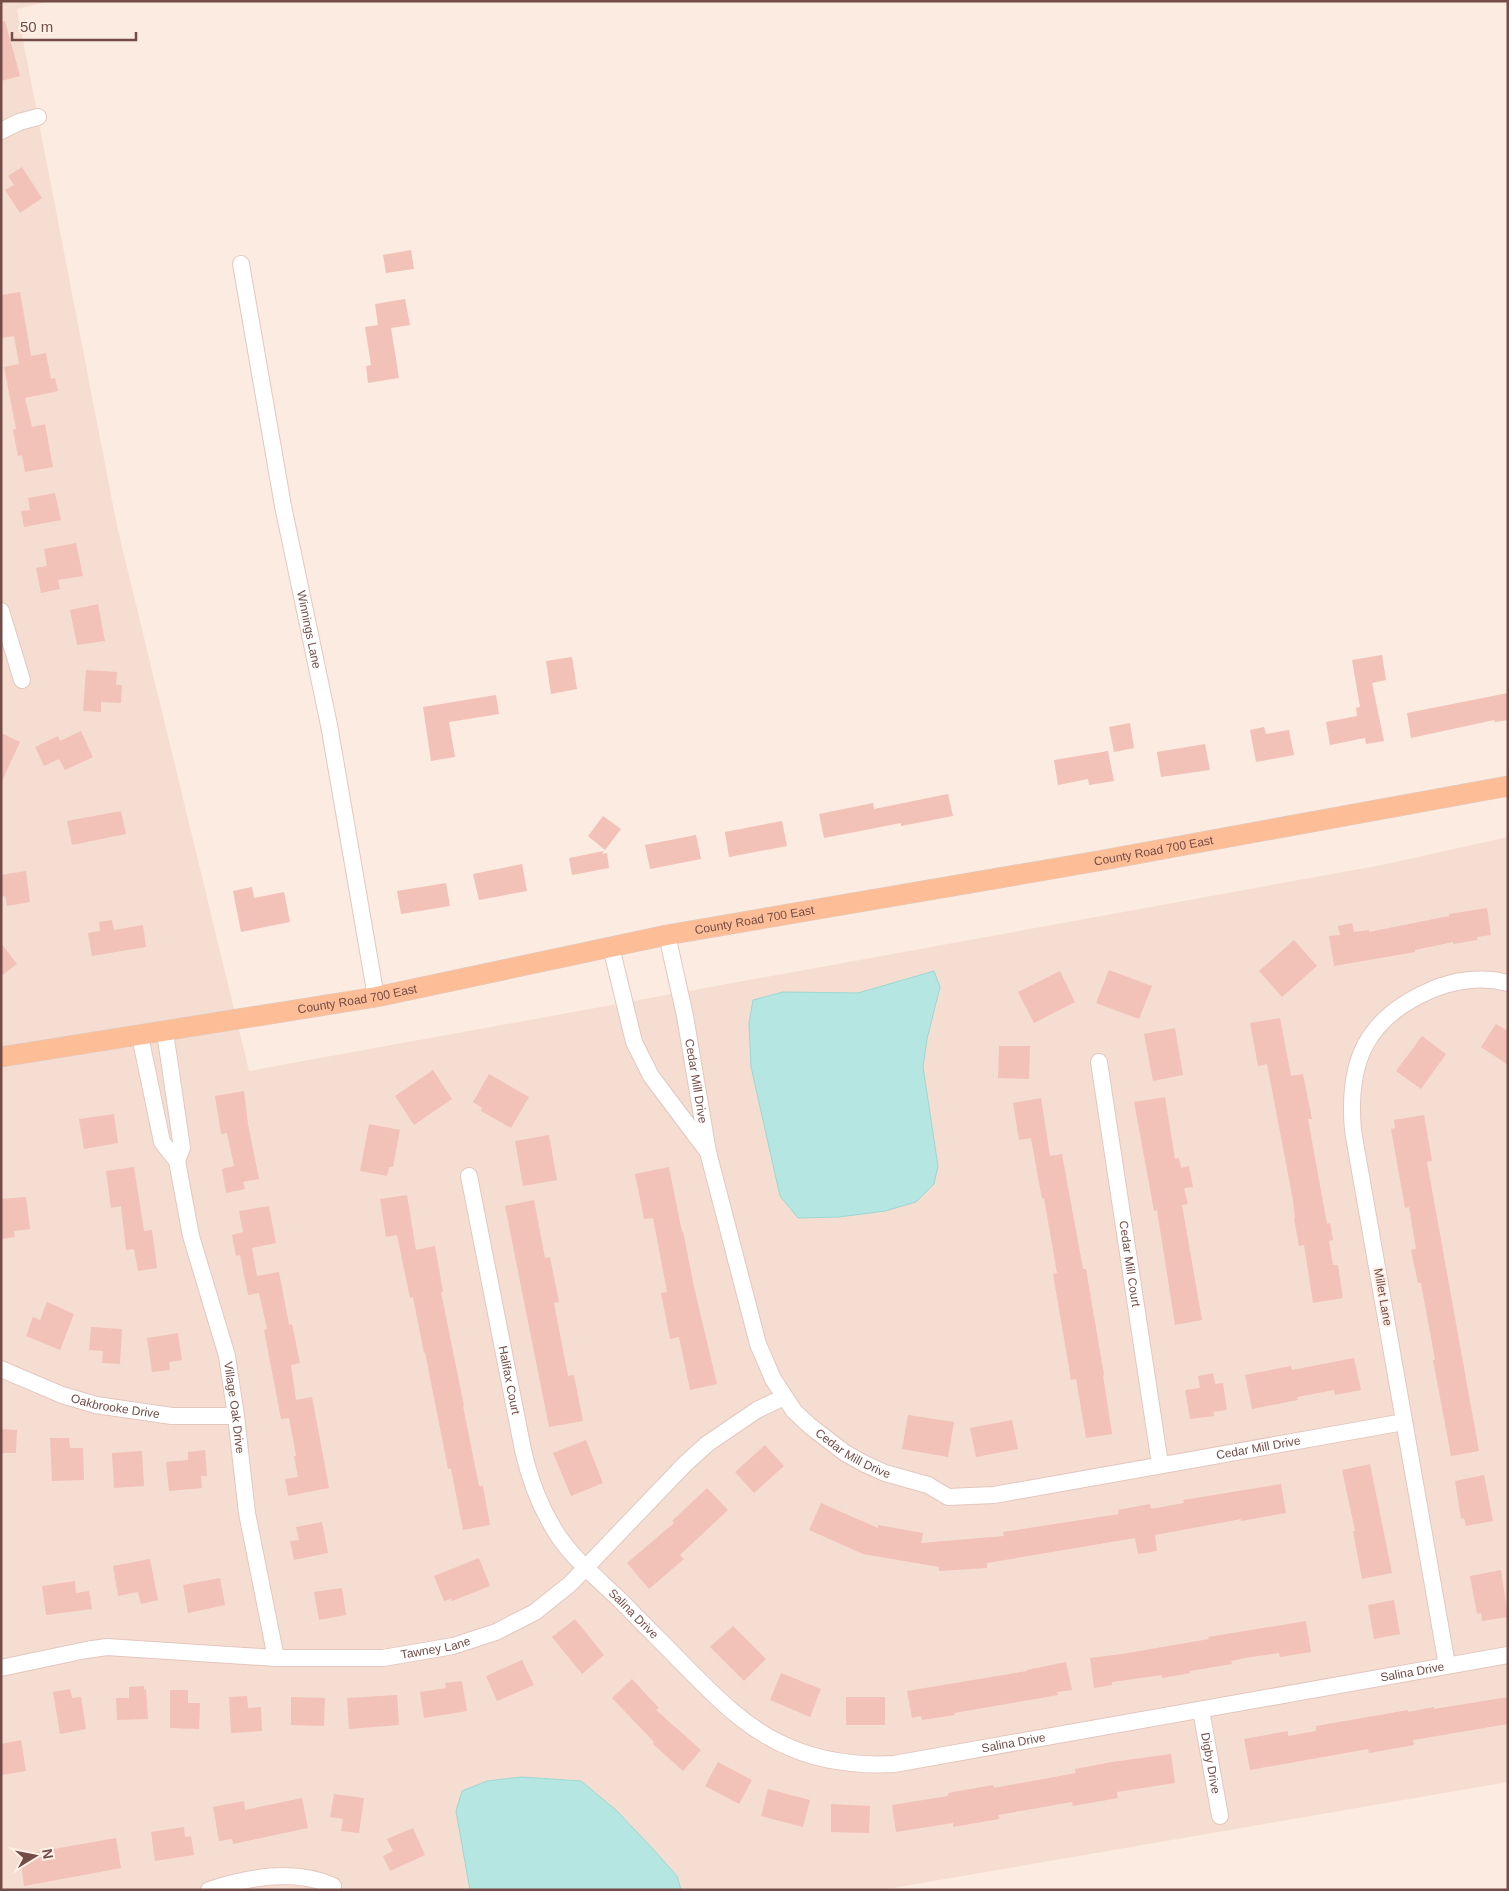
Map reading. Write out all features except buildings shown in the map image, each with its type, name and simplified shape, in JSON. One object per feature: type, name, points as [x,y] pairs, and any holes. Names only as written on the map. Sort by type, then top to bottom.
[{"type":"main road","name":"County Road 700 East","points":[[1,1057],[376,997],[667,935],[1088,862],[1508,786]]},
{"type":"street","points":[[1,131],[19,122],[38,117]]},
{"type":"street","name":"Winnings Lane","points":[[241,264],[283,506],[329,725],[376,997]]},
{"type":"street","points":[[1,611],[22,680]]},
{"type":"street","name":"Cedar Mill Drive","points":[[667,935],[685,1016],[708,1152],[758,1344],[769,1370],[794,1411],[845,1453],[885,1473],[928,1485],[948,1497],[994,1495],[1404,1422]]},
{"type":"street","points":[[611,947],[634,1042],[651,1076],[708,1152]]},
{"type":"street","name":"Millet Lane","points":[[1447,1665],[1353,1131],[1352,1092],[1357,1068],[1365,1045],[1374,1030],[1387,1015],[1403,1003],[1439,986],[1458,981],[1479,979],[1508,983]]},
{"type":"street","name":"Village Oak Drive","points":[[165,1032],[182,1148],[177,1161]]},
{"type":"street","name":"Village Oak Drive","points":[[140,1036],[162,1142],[177,1161],[191,1236],[227,1356],[247,1513],[276,1658]]},
{"type":"street","name":"Cedar Mill Court","points":[[1099,1062],[1160,1464]]},
{"type":"street","name":"Halifax Court","points":[[469,1176],[527,1469],[533,1487],[550,1522],[560,1538],[585,1568]]},
{"type":"street","name":"Oakbrooke Drive","points":[[1,1369],[62,1394],[96,1405],[172,1416],[236,1416]]},
{"type":"street","name":"Tawney Lane","points":[[1,1668],[86,1650],[107,1648],[276,1658],[383,1658],[453,1646],[475,1640],[496,1632],[535,1612],[570,1584],[685,1464],[707,1444],[757,1410],[784,1397]]},
{"type":"street","name":"Salina Drive","points":[[585,1568],[608,1587],[718,1699],[748,1724],[781,1744],[799,1752],[836,1762],[875,1765],[914,1762],[1508,1654]]},
{"type":"street","name":"Digby Drive","points":[[1200,1710],[1220,1816]]},
{"type":"street","points":[[209,1890],[266,1876],[285,1875],[324,1882],[333,1886]]},
{"type":"shaded area","points":[[1,1],[50,1],[17,9],[117,526],[249,1071],[1382,865],[1508,837],[1508,1782],[881,1890],[1,1890]]},
{"type":"water","points":[[934,971],[940,987],[927,1039],[923,1067],[938,1166],[934,1184],[916,1202],[885,1211],[839,1217],[798,1218],[780,1196],[751,1067],[749,1023],[753,1000],[783,992],[858,993]]},
{"type":"water","points":[[522,1777],[581,1781],[616,1810],[653,1849],[677,1876],[681,1890],[470,1890],[456,1811],[462,1791],[487,1781]]}]
